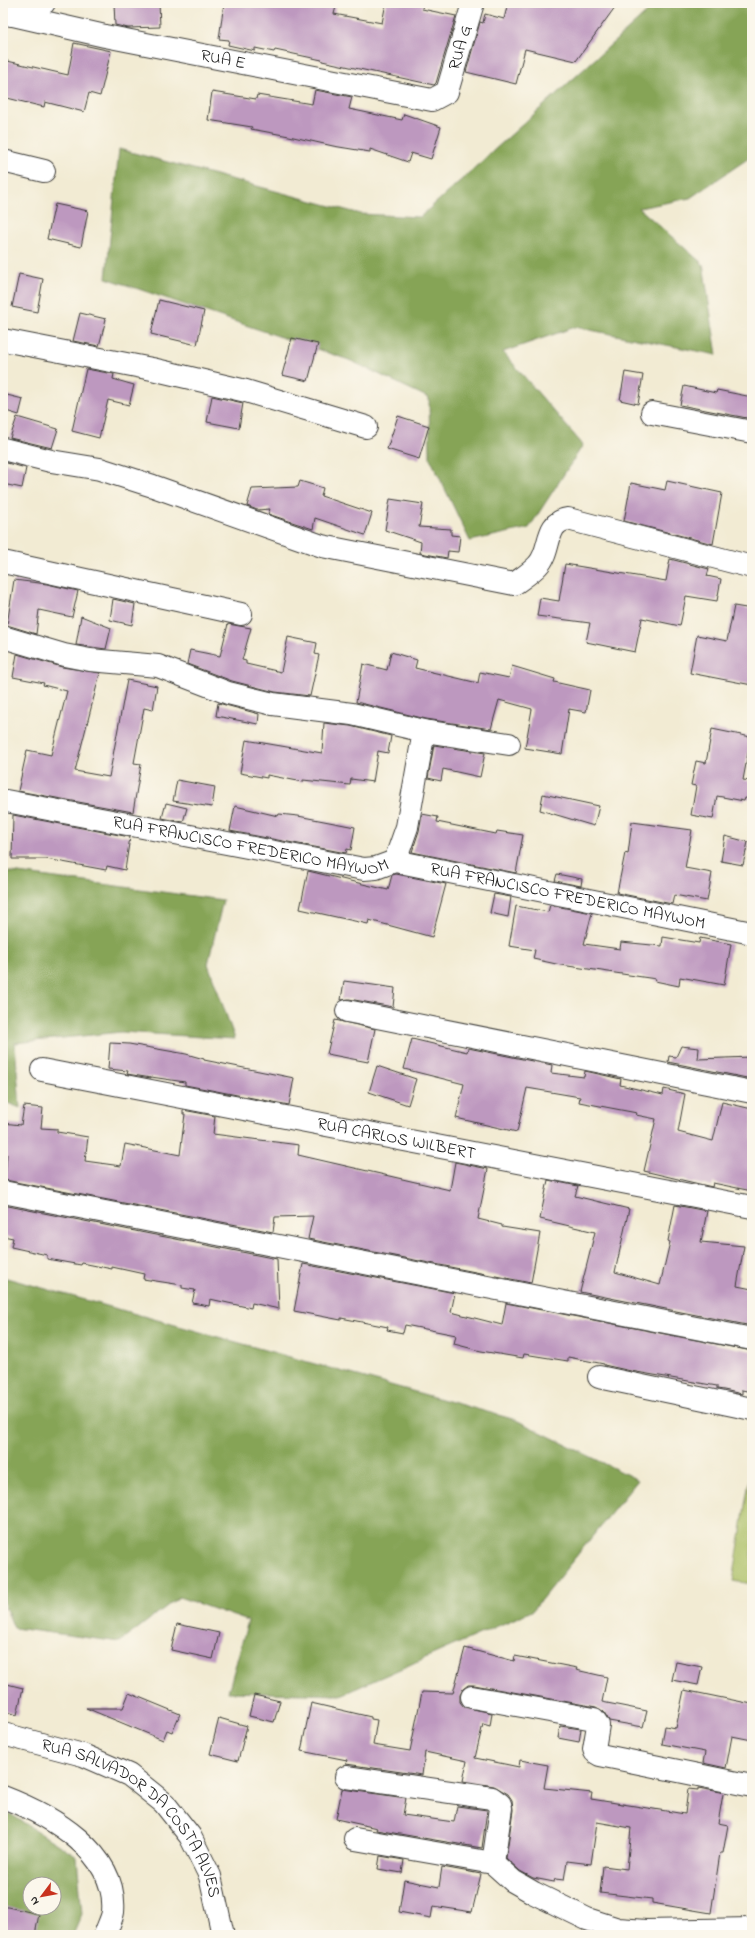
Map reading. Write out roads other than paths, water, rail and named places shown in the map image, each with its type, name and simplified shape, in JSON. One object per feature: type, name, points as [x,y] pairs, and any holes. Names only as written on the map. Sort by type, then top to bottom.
[{"type":"street","points":[[6,11],[44,3]]},
{"type":"street","name":"RUA G","points":[[447,92],[473,3]]},
{"type":"street","name":"RUA E","points":[[6,11],[112,37],[432,100],[447,92]]},
{"type":"street","points":[[3,161],[44,171]]},
{"type":"street","points":[[3,340],[152,369],[246,391],[366,427]]},
{"type":"street","points":[[652,413],[752,432]]},
{"type":"street","points":[[3,449],[51,461],[100,469],[153,486],[322,546],[514,584],[541,562],[551,531],[558,522],[568,518],[752,567]]},
{"type":"street","points":[[4,567],[241,614]]},
{"type":"street","points":[[3,637],[64,655],[90,660],[158,666],[228,693],[273,704],[352,714],[424,731],[509,744]]},
{"type":"street","points":[[395,861],[406,827],[424,731]]},
{"type":"street","name":"RUA FRANCISCO FREDERICO MAYWOM","points":[[6,801],[364,869],[376,868],[395,861],[752,934]]},
{"type":"street","points":[[347,1011],[752,1092]]},
{"type":"street","name":"RUA CARLOS WILBERT","points":[[42,1070],[752,1207]]},
{"type":"street","points":[[3,1192],[752,1339]]},
{"type":"street","points":[[599,1377],[752,1409]]},
{"type":"street","points":[[472,1697],[594,1719],[598,1725],[594,1749],[595,1752],[600,1755],[752,1786]]},
{"type":"street","name":"RUA SALVADOR DA COSTA ALVES","points":[[3,1734],[83,1755],[129,1775],[164,1803],[190,1836],[210,1876],[223,1935]]},
{"type":"street","points":[[346,1777],[492,1798],[500,1804],[501,1808],[493,1863]]},
{"type":"street","points":[[3,1797],[30,1807],[74,1834],[100,1863],[112,1888],[113,1913],[105,1935]]},
{"type":"street","points":[[355,1839],[493,1863],[513,1881],[534,1893],[587,1919],[618,1929],[646,1931],[752,1929]]}]
